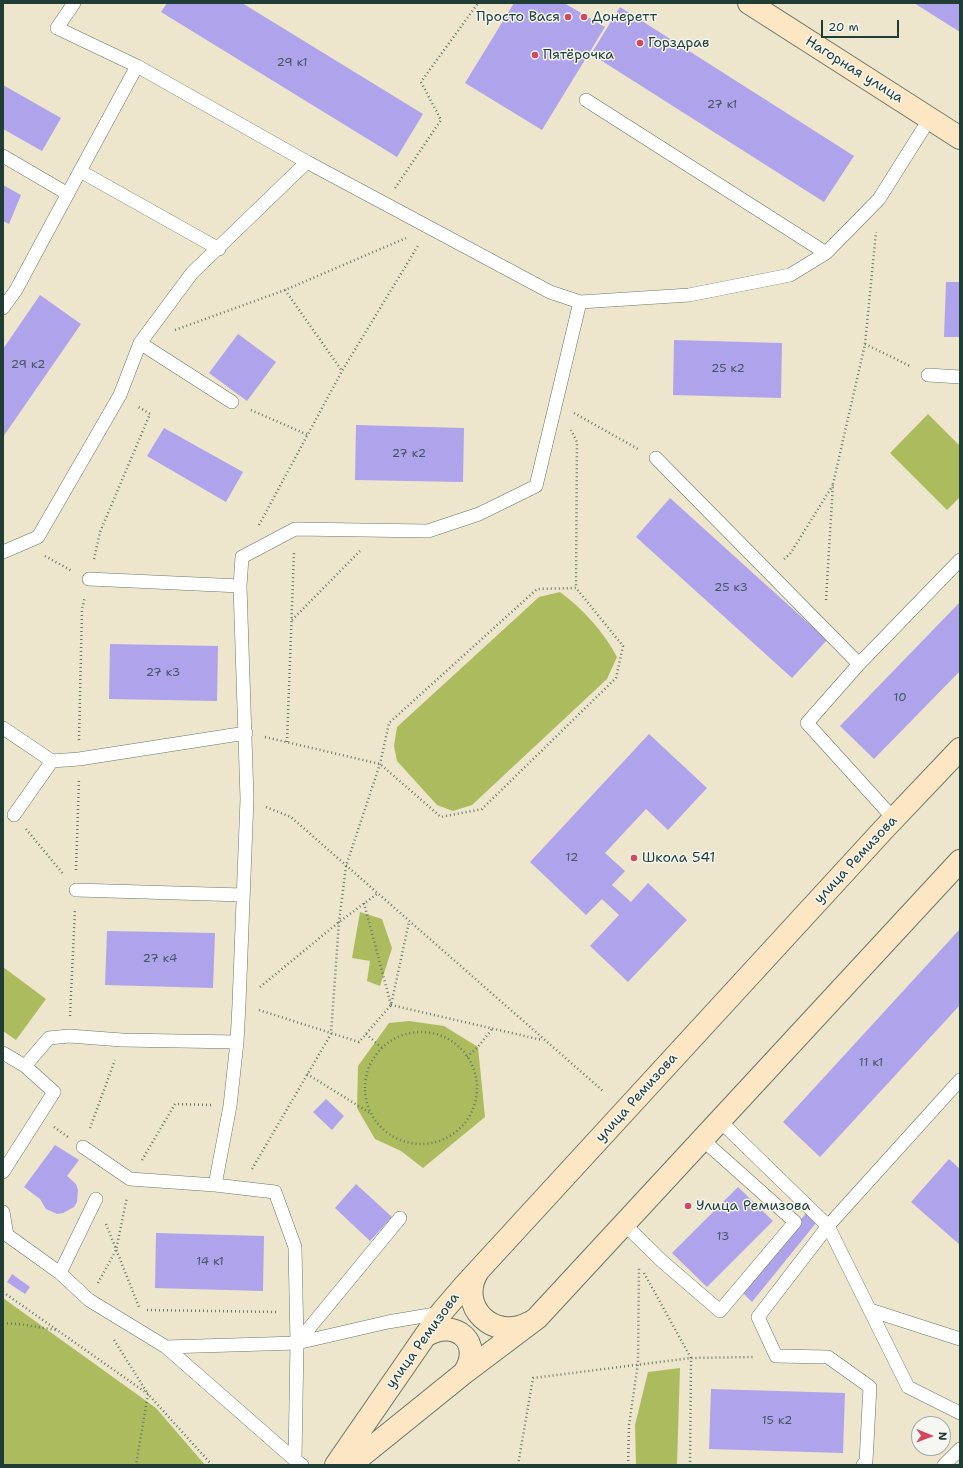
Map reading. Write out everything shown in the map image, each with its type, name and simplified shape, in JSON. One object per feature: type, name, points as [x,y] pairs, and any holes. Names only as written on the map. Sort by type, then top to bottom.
[{"type":"street","name":"Нагорная улица","points":[[749,3],[960,136]]},
{"type":"street","name":"улица Ремизова","points":[[336,1465],[441,1313],[481,1267],[894,818],[960,749]]},
{"type":"street","points":[[350,1465],[537,1318],[960,861]]},
{"type":"street","points":[[481,1267],[475,1277],[472,1288],[474,1305],[484,1319],[494,1326],[505,1329],[516,1328],[537,1318]]},
{"type":"street","points":[[425,1336],[435,1330],[445,1328],[455,1330],[463,1336],[469,1345],[471,1355],[469,1365],[464,1374]]},
{"type":"lane","points":[[74,3],[57,28],[137,66],[307,162],[385,203],[429,229],[550,292],[580,302],[688,295],[790,275],[826,253],[879,200],[930,118]]},
{"type":"lane","points":[[3,308],[10,290],[68,194],[137,66]]},
{"type":"lane","points":[[586,100],[826,253]]},
{"type":"lane","points":[[3,156],[68,194]]},
{"type":"lane","points":[[3,552],[38,537],[120,395],[140,343],[192,272],[219,248],[307,162]]},
{"type":"lane","points":[[80,171],[219,248]]},
{"type":"lane","points":[[215,1185],[230,1106],[237,1042],[239,1004],[247,799],[240,586],[242,557],[295,529],[428,531],[479,514],[536,486],[580,302]]},
{"type":"lane","points":[[140,343],[232,402]]},
{"type":"lane","points":[[928,375],[960,377]]},
{"type":"lane","points":[[656,458],[859,664]]},
{"type":"lane","points":[[894,818],[807,723],[859,664],[960,560]]},
{"type":"lane","points":[[89,579],[240,586]]},
{"type":"lane","points":[[3,728],[52,761],[79,759],[246,733]]},
{"type":"lane","points":[[14,815],[52,761]]},
{"type":"lane","points":[[76,890],[243,895]]},
{"type":"lane","points":[[25,1066],[49,1038],[70,1036],[122,1040],[237,1042]]},
{"type":"lane","points":[[3,1053],[25,1066],[54,1092],[3,1172]]},
{"type":"lane","points":[[865,1464],[870,1387],[828,1357],[776,1356],[758,1317],[828,1226],[960,1080]]},
{"type":"lane","points":[[720,1121],[828,1226],[908,1387],[960,1413]]},
{"type":"lane","points":[[624,1224],[663,1262],[720,1311],[795,1222],[703,1140]]},
{"type":"lane","points":[[83,1147],[130,1179],[215,1185],[275,1192],[295,1247],[299,1462]]},
{"type":"lane","points":[[60,1273],[96,1199]]},
{"type":"lane","points":[[3,1212],[7,1235],[60,1273],[89,1300],[166,1347],[299,1462]]},
{"type":"lane","points":[[297,1343],[400,1218]]},
{"type":"lane","points":[[870,1310],[960,1340]]},
{"type":"lane","points":[[166,1347],[297,1343],[388,1322],[441,1313]]},
{"type":"lane","points":[[944,1465],[960,1449]]},
{"type":"path","points":[[385,203],[441,120],[421,82],[478,3]]},
{"type":"path","points":[[824,629],[833,484],[865,344],[879,200]]},
{"type":"path","points":[[140,343],[285,290],[429,229]]},
{"type":"path","points":[[242,557],[342,371],[429,229]]},
{"type":"path","points":[[285,290],[342,371]]},
{"type":"path","points":[[865,344],[928,375]]},
{"type":"path","points":[[70,1036],[76,890],[82,609],[100,532],[150,414],[120,395]]},
{"type":"path","points":[[232,402],[308,435]]},
{"type":"path","points":[[556,403],[656,458]]},
{"type":"path","points":[[246,733],[380,764],[441,817],[482,809],[616,678],[622,646],[576,588],[578,442],[556,403]]},
{"type":"path","points":[[790,554],[833,484]]},
{"type":"path","points":[[287,742],[295,529]]},
{"type":"path","points":[[292,620],[380,531]]},
{"type":"path","points":[[21,544],[89,579]]},
{"type":"path","points":[[240,1188],[331,1034],[339,922],[346,866],[380,764],[389,723],[537,590],[576,588]]},
{"type":"path","points":[[247,799],[291,817],[542,1040],[603,1092]]},
{"type":"path","points":[[14,815],[76,890]]},
{"type":"path","points":[[239,1004],[339,922],[377,894]]},
{"type":"path","points":[[364,904],[391,1005]]},
{"type":"path","points":[[239,1004],[359,1042],[391,1005],[409,922]]},
{"type":"path","points":[[391,1005],[542,1040]]},
{"type":"path","points":[[467,1056],[478,1047],[492,1029]]},
{"type":"path","points":[[419,1032],[437,1035],[454,1043],[467,1056],[475,1073],[477,1092],[472,1109],[463,1125],[449,1137],[426,1144],[414,1144],[396,1139],[381,1128],[370,1113],[365,1096],[366,1077],[372,1060],[382,1048],[400,1036],[419,1032]]},
{"type":"path","points":[[366,1034],[382,1048]]},
{"type":"path","points":[[39,1117],[83,1147],[122,1040]]},
{"type":"path","points":[[307,1074],[370,1113]]},
{"type":"path","points":[[96,1199],[140,1310],[296,1312]]},
{"type":"path","points":[[628,1465],[629,1425],[638,1363],[640,1265],[691,1358],[690,1465]]},
{"type":"path","points":[[3,1292],[148,1394]]},
{"type":"path","points":[[3,1323],[19,1324],[57,1331]]},
{"type":"path","points":[[110,1333],[148,1394],[212,1465]]},
{"type":"path","points":[[518,1465],[532,1378],[638,1363],[691,1358],[776,1356]]},
{"type":"path","points":[[136,1465],[148,1394]]},
{"type":"green space","points":[[928,414],[960,446],[960,497],[947,510],[890,453]]},
{"type":"green space","points":[[560,592],[577,606],[592,622],[606,639],[617,657],[607,679],[472,805],[453,811],[437,805],[397,761],[394,746],[397,727],[539,597]]},
{"type":"green space","points":[[360,912],[382,919],[392,948],[380,986],[367,981],[370,961],[352,958]]},
{"type":"green space","points":[[3,967],[46,999],[16,1040],[3,1031]]},
{"type":"green space","points":[[409,1021],[444,1026],[478,1047],[485,1117],[423,1168],[401,1151],[375,1139],[357,1108],[358,1066],[389,1023]]},
{"type":"green space","points":[[3,1298],[156,1408],[205,1465],[3,1465]]},
{"type":"green space","points":[[680,1368],[677,1465],[636,1465],[635,1425],[648,1372]]},
{"type":"building","points":[[167,3],[242,3],[423,114],[397,157],[161,12]]},
{"type":"building","name":"Пятёрочка","points":[[514,3],[564,3],[605,27],[542,130],[465,83]]},
{"type":"building","points":[[914,3],[960,3],[960,32]]},
{"type":"building","points":[[620,7],[854,156],[824,202],[591,54]]},
{"type":"building","points":[[3,85],[61,118],[42,151],[3,129]]},
{"type":"building","points":[[3,185],[21,195],[9,224],[3,221]]},
{"type":"building","points":[[946,282],[960,282],[960,337],[944,337]]},
{"type":"building","points":[[40,295],[81,324],[3,437],[3,349]]},
{"type":"building","points":[[238,334],[276,362],[247,401],[209,373]]},
{"type":"building","points":[[674,340],[782,343],[781,398],[673,395]]},
{"type":"building","points":[[356,425],[464,428],[463,482],[355,480]]},
{"type":"building","points":[[164,428],[243,472],[226,502],[147,456]]},
{"type":"building","points":[[670,498],[827,640],[792,678],[636,537]]},
{"type":"building","points":[[960,602],[960,671],[874,759],[840,726]]},
{"type":"building","points":[[110,644],[218,646],[217,701],[109,699]]},
{"type":"building","points":[[649,734],[707,788],[668,830],[646,809],[605,853],[625,871],[612,885],[631,902],[648,883],[687,920],[628,982],[590,946],[619,915],[602,899],[586,915],[530,862]]},
{"type":"building","points":[[960,929],[960,1005],[820,1157],[783,1122]]},
{"type":"building","points":[[107,931],[215,933],[213,988],[105,985]]},
{"type":"building","points":[[326,1099],[344,1116],[332,1130],[313,1112]]},
{"type":"building","points":[[55,1145],[79,1160],[67,1176],[76,1184],[78,1190],[77,1202],[74,1207],[63,1213],[57,1214],[46,1209],[40,1199],[24,1187]]},
{"type":"building","points":[[949,1159],[960,1169],[960,1245],[911,1202]]},
{"type":"building","points":[[356,1184],[392,1217],[370,1241],[335,1208]]},
{"type":"building","points":[[738,1187],[773,1221],[707,1287],[672,1253]]},
{"type":"building","points":[[806,1213],[816,1223],[752,1302],[743,1293]]},
{"type":"building","points":[[156,1233],[264,1236],[263,1291],[155,1288]]},
{"type":"building","points":[[12,1274],[30,1287],[25,1294],[7,1282]]},
{"type":"building","points":[[711,1389],[845,1393],[843,1453],[709,1449]]},
{"type":"place","name":"Просто Вася","points":[[568,17]]},
{"type":"place","name":"Донеретт","points":[[584,17]]},
{"type":"place","name":"Горздрав","points":[[640,43]]},
{"type":"place","name":"Пятёрочка","points":[[535,55]]},
{"type":"place","name":"Школа 541","points":[[634,858]]},
{"type":"place","name":"Улица Ремизова","points":[[688,1206]]}]
